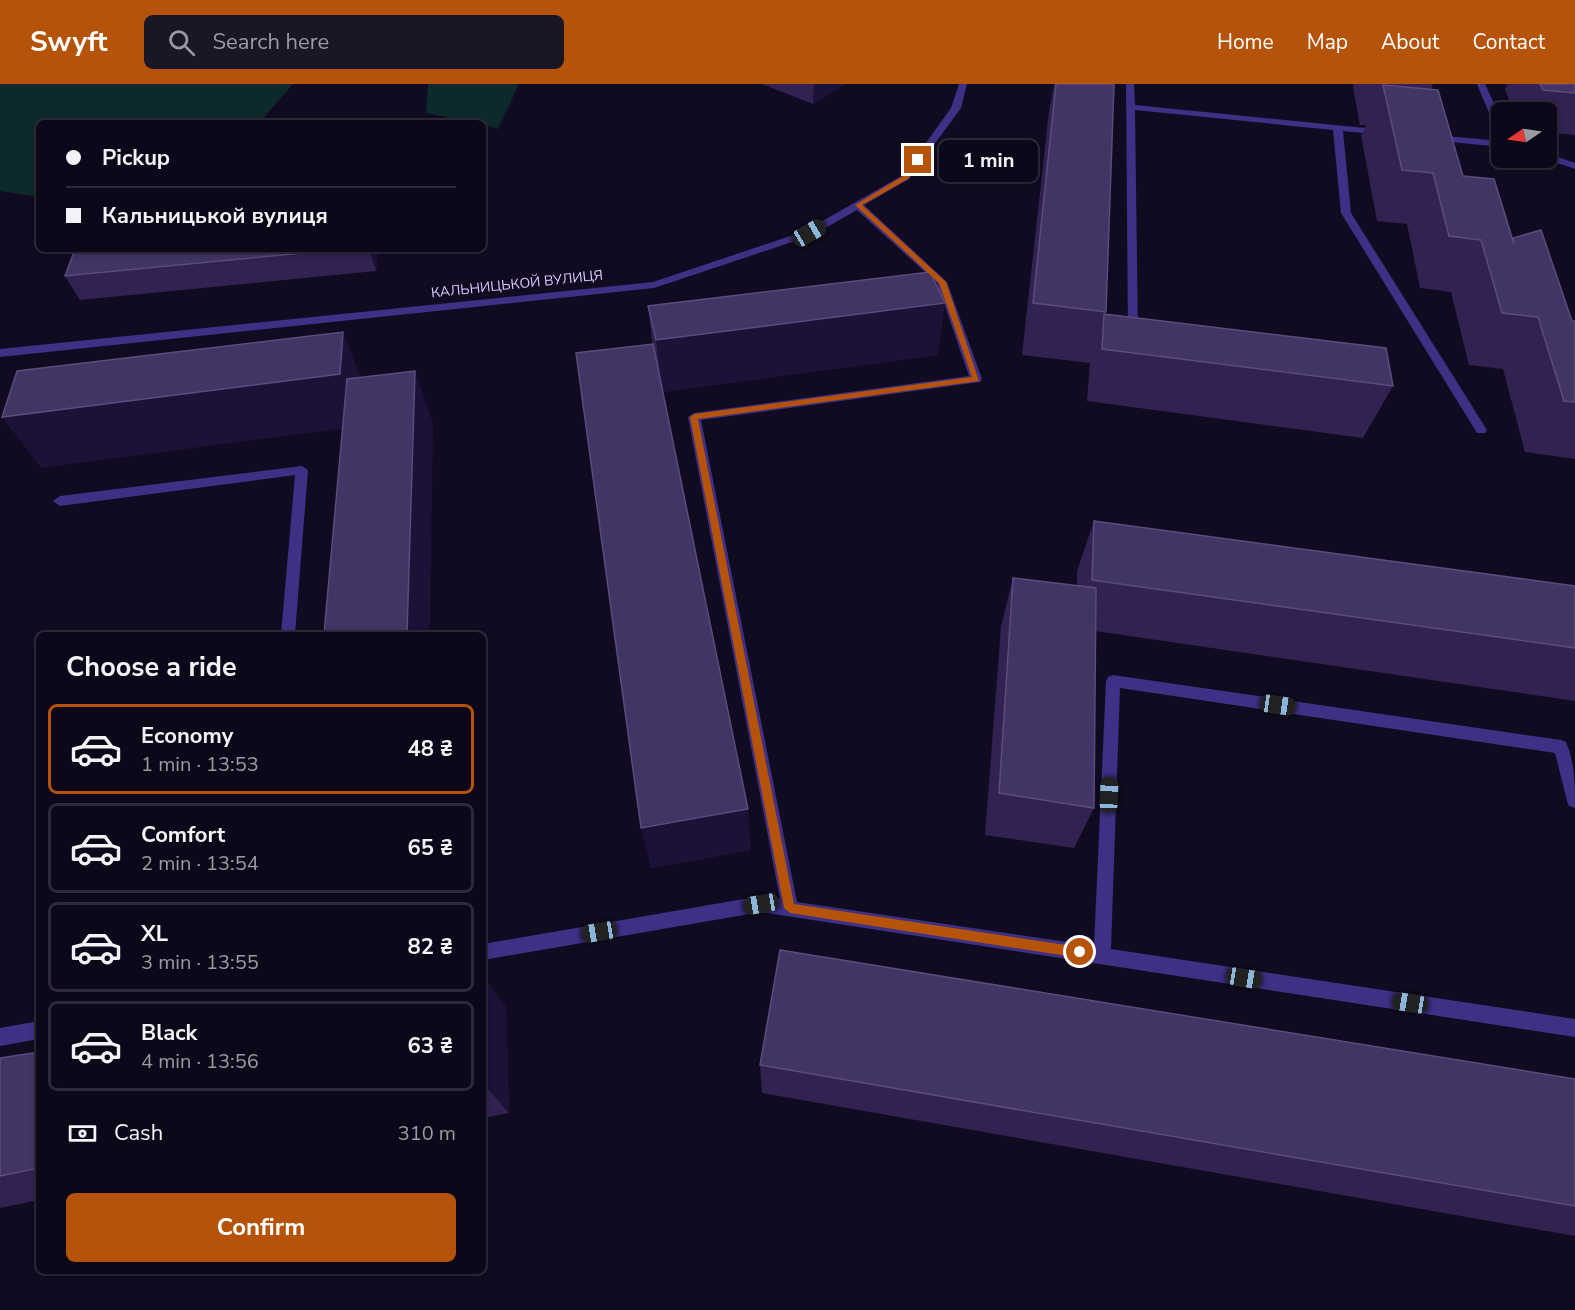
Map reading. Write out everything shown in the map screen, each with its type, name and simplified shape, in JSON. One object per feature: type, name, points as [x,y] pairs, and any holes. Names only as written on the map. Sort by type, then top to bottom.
[{"type":"street","name":"КАЛЬНИЦЬКОЙ ВУЛИЦЯ","points":[[0,353],[654,285],[809,233],[906,177],[956,108],[963,84]]},
{"type":"street","points":[[1130,84],[1132,341],[1143,342]]},
{"type":"street","points":[[1481,84],[1491,107]]},
{"type":"street","points":[[1130,107],[1396,134]]},
{"type":"street","points":[[1338,128],[1347,213],[1481,430]]},
{"type":"street","points":[[1420,136],[1491,143]]},
{"type":"street","points":[[1557,160],[1575,166]]},
{"type":"street","points":[[790,908],[694,417],[976,379],[942,282],[858,205]]},
{"type":"street","points":[[60,501],[302,470],[288,632]]},
{"type":"street","points":[[1102,956],[1113,681],[1561,747],[1575,801]]},
{"type":"street","points":[[486,951],[761,904],[1575,1028]]},
{"type":"street","points":[[0,1037],[36,1031]]},
{"type":"green space","points":[[0,84],[293,84],[262,120],[36,120],[36,197],[0,191]]},
{"type":"green space","points":[[428,84],[519,84],[498,129],[486,126],[486,120],[459,120],[426,113]]},
{"type":"building","points":[[1056,84],[1114,84],[1106,312],[1033,303]]},
{"type":"building","points":[[1540,84],[1575,84],[1575,93],[1543,90]]},
{"type":"building","points":[[1383,85],[1438,90],[1463,176],[1494,179],[1514,244],[1513,238],[1541,230],[1572,321],[1575,321],[1575,402],[1564,401],[1538,317],[1502,313],[1481,240],[1449,236],[1433,173],[1402,170]]},
{"type":"building","points":[[74,252],[313,252],[65,276]]},
{"type":"building","points":[[930,272],[945,303],[656,340],[648,306]]},
{"type":"building","points":[[1104,314],[1386,348],[1393,386],[1102,349]]},
{"type":"building","points":[[343,332],[340,374],[2,417],[17,371]]},
{"type":"building","points":[[653,344],[748,809],[641,828],[576,353]]},
{"type":"building","points":[[415,371],[407,632],[324,632],[347,379]]},
{"type":"building","points":[[1094,521],[1575,586],[1575,648],[1092,580]]},
{"type":"building","points":[[1013,578],[1096,588],[1094,808],[999,793]]},
{"type":"building","points":[[780,950],[1575,1079],[1575,1206],[760,1065]]},
{"type":"building","points":[[36,1052],[36,1169],[0,1176],[0,1058]]},
{"type":"route","points":[[918,160],[906,177],[858,205],[942,282],[976,379],[694,417],[790,908],[1080,952]]}]
